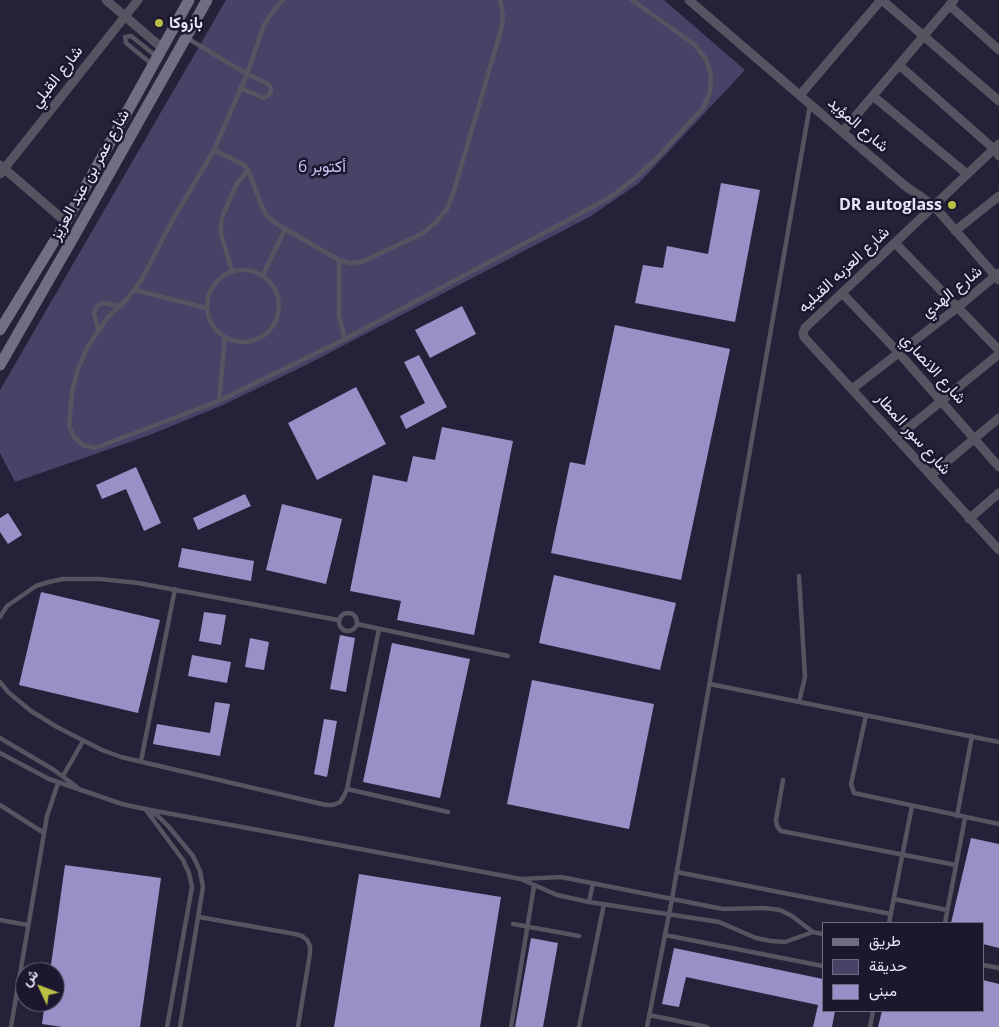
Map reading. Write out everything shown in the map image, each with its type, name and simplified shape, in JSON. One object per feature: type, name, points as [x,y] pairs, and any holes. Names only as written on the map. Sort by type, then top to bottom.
[{"type":"main road","name":"شارع عمر بن عبد العزيز","points":[[0,330],[66,222],[189,0]]},
{"type":"main road","name":"شارع عمر بن عبد العزيز","points":[[0,365],[207,0]]},
{"type":"street","points":[[106,0],[125,16],[158,57]]},
{"type":"street","name":"شارع القبلي","points":[[1,169],[138,0]]},
{"type":"street","name":"شارع المؤيد","points":[[689,0],[904,185],[934,206],[998,277]]},
{"type":"street","points":[[800,95],[882,0],[999,101]]},
{"type":"street","points":[[842,131],[952,3],[999,50]]},
{"type":"street","points":[[899,65],[997,150]]},
{"type":"street","points":[[873,96],[967,174]]},
{"type":"street","name":"شارع العزبه القبليه","points":[[804,337],[803,332],[805,328],[967,174],[997,150]]},
{"type":"street","points":[[1,169],[66,222]]},
{"type":"street","points":[[955,231],[999,196]]},
{"type":"street","points":[[895,243],[999,350]]},
{"type":"street","name":"شارع الهدي","points":[[852,389],[998,277]]},
{"type":"street","name":"شارع الانصاري","points":[[842,293],[899,353],[999,467]]},
{"type":"street","name":"شارع سور المطار","points":[[804,337],[999,550]]},
{"type":"street","points":[[896,438],[999,354]]},
{"type":"street","points":[[931,475],[999,418]]},
{"type":"street","points":[[969,518],[999,493]]},
{"type":"lane","points":[[283,0],[272,10],[264,25],[247,74],[214,150],[170,223],[135,290],[98,329],[86,348],[72,391],[70,426],[74,437],[83,445],[95,448],[219,401],[346,339],[587,210],[612,196],[635,178],[656,159],[703,108],[710,92],[710,75],[706,59],[695,45],[632,0]]},
{"type":"lane","points":[[214,150],[238,161],[248,170],[261,204],[266,214],[274,223],[340,260],[356,263],[372,258],[423,232],[447,210],[453,194],[501,30],[503,16],[500,0]]},
{"type":"lane","points":[[131,36],[158,57],[126,43],[125,37],[131,36]]},
{"type":"lane","points":[[186,37],[247,74],[266,83],[270,86],[271,91],[264,98],[240,88]]},
{"type":"lane","points":[[647,1027],[670,914],[810,104]]},
{"type":"lane","points":[[232,271],[221,234],[221,224],[236,185],[248,170]]},
{"type":"lane","points":[[263,275],[284,229]]},
{"type":"lane","points":[[340,260],[339,316],[346,339]]},
{"type":"lane","points":[[248,270],[263,275],[271,283],[279,303],[278,314],[274,324],[267,333],[252,340],[236,342],[225,338],[212,326],[208,317],[206,308],[210,289],[216,281],[232,271],[248,270]]},
{"type":"lane","points":[[135,290],[206,308]]},
{"type":"lane","points":[[98,329],[94,313],[97,306],[103,303],[119,306]]},
{"type":"lane","points":[[219,401],[225,338]]},
{"type":"lane","points":[[799,576],[805,677],[799,702]]},
{"type":"lane","points":[[0,617],[7,606],[36,586],[63,579],[138,583],[338,620]]},
{"type":"lane","points":[[141,761],[175,589]]},
{"type":"lane","points":[[338,620],[343,614],[351,614],[357,624]]},
{"type":"lane","points":[[338,620],[340,628],[344,631],[352,630],[357,624]]},
{"type":"lane","points":[[357,624],[508,656]]},
{"type":"lane","points":[[0,682],[8,692],[31,711],[83,741],[108,752],[326,805],[333,805],[340,802],[347,790],[379,629]]},
{"type":"lane","points":[[710,684],[999,742]]},
{"type":"lane","points":[[866,715],[850,784],[851,789],[859,795],[999,824]]},
{"type":"lane","points":[[957,816],[972,736]]},
{"type":"lane","points":[[0,738],[63,776],[78,788]]},
{"type":"lane","points":[[63,776],[83,741]]},
{"type":"lane","points":[[0,753],[39,775],[58,783],[145,809],[522,879],[548,877],[593,883],[722,909],[764,908],[780,910],[792,916],[813,932],[822,934]]},
{"type":"lane","points":[[783,780],[776,820],[777,826],[782,831],[956,866]]},
{"type":"lane","points":[[11,1027],[47,816],[58,783]]},
{"type":"lane","points":[[347,790],[448,812]]},
{"type":"lane","points":[[0,805],[44,833]]},
{"type":"lane","points":[[890,922],[912,806]]},
{"type":"lane","points":[[145,809],[158,816],[193,856],[200,871],[203,887],[180,1027]]},
{"type":"lane","points":[[145,809],[183,860],[189,873],[192,887],[167,1027]]},
{"type":"lane","points":[[945,922],[964,818]]},
{"type":"lane","points":[[677,872],[891,914]]},
{"type":"lane","points":[[522,879],[557,895],[589,902],[719,922],[756,938],[771,941],[785,942],[813,932]]},
{"type":"lane","points":[[589,902],[593,883]]},
{"type":"lane","points":[[511,1027],[534,886]]},
{"type":"lane","points":[[894,899],[947,910]]},
{"type":"lane","points":[[579,1027],[604,904]]},
{"type":"lane","points":[[199,917],[295,934],[307,940],[310,946],[310,953],[298,1027]]},
{"type":"lane","points":[[0,920],[28,925]]},
{"type":"lane","points":[[513,924],[578,936]]},
{"type":"lane","points":[[666,935],[822,966]]},
{"type":"lane","points":[[984,965],[999,968]]},
{"type":"lane","points":[[870,1027],[873,1012]]},
{"type":"lane","points":[[649,1016],[707,1027]]},
{"type":"green space","name":"6 أكتوبر","points":[[226,0],[664,0],[745,70],[639,183],[591,216],[308,364],[223,405],[147,436],[15,482],[0,453],[0,390]]},
{"type":"building","points":[[721,183],[760,190],[735,322],[635,303],[643,265],[663,268],[667,246],[708,254]]},
{"type":"building","points":[[462,306],[476,334],[430,358],[415,330]]},
{"type":"building","points":[[615,325],[730,349],[681,580],[551,553],[570,462],[585,465]]},
{"type":"building","points":[[419,355],[447,407],[406,429],[400,416],[425,403],[404,362]]},
{"type":"building","points":[[356,387],[386,444],[317,480],[288,423]]},
{"type":"building","points":[[442,427],[513,441],[474,635],[397,620],[401,601],[350,591],[373,475],[407,482],[413,456],[435,460]]},
{"type":"building","points":[[136,467],[161,523],[144,531],[126,489],[102,499],[96,485]]},
{"type":"building","points":[[245,494],[251,506],[198,530],[193,518]]},
{"type":"building","points":[[282,504],[342,519],[326,584],[266,570]]},
{"type":"building","points":[[8,513],[22,535],[8,544],[0,532],[0,518]]},
{"type":"building","points":[[182,548],[254,561],[251,581],[178,567]]},
{"type":"building","points":[[554,575],[676,603],[660,670],[539,643]]},
{"type":"building","points":[[41,592],[160,620],[138,713],[19,685]]},
{"type":"building","points":[[204,612],[226,615],[221,645],[199,641]]},
{"type":"building","points":[[340,635],[355,638],[346,692],[330,689]]},
{"type":"building","points":[[250,638],[269,642],[264,670],[245,667]]},
{"type":"building","points":[[392,643],[470,659],[440,798],[363,782]]},
{"type":"building","points":[[192,655],[231,662],[227,683],[188,676]]},
{"type":"building","points":[[532,680],[654,704],[629,829],[507,804]]},
{"type":"building","points":[[215,702],[230,704],[220,756],[153,744],[157,724],[210,733]]},
{"type":"building","points":[[324,719],[337,721],[327,777],[314,774]]},
{"type":"building","points":[[971,838],[999,844],[999,948],[984,944],[984,922],[951,922]]},
{"type":"building","points":[[65,865],[161,878],[140,1027],[62,1027],[42,1024],[44,1012],[65,1012],[65,962],[51,962]]},
{"type":"building","points":[[359,874],[501,897],[480,1027],[334,1027]]},
{"type":"building","points":[[531,938],[558,943],[543,1027],[515,1027]]},
{"type":"building","points":[[674,948],[822,979],[822,1012],[835,1012],[832,1027],[813,1027],[818,1005],[686,977],[679,1007],[662,1004]]},
{"type":"building","points":[[984,980],[999,984],[999,1027],[878,1027],[882,1012],[984,1012]]},
{"type":"place","name":"بازوكا","points":[[159,23]]},
{"type":"place","name":"DR autoglass","points":[[952,205]]}]
